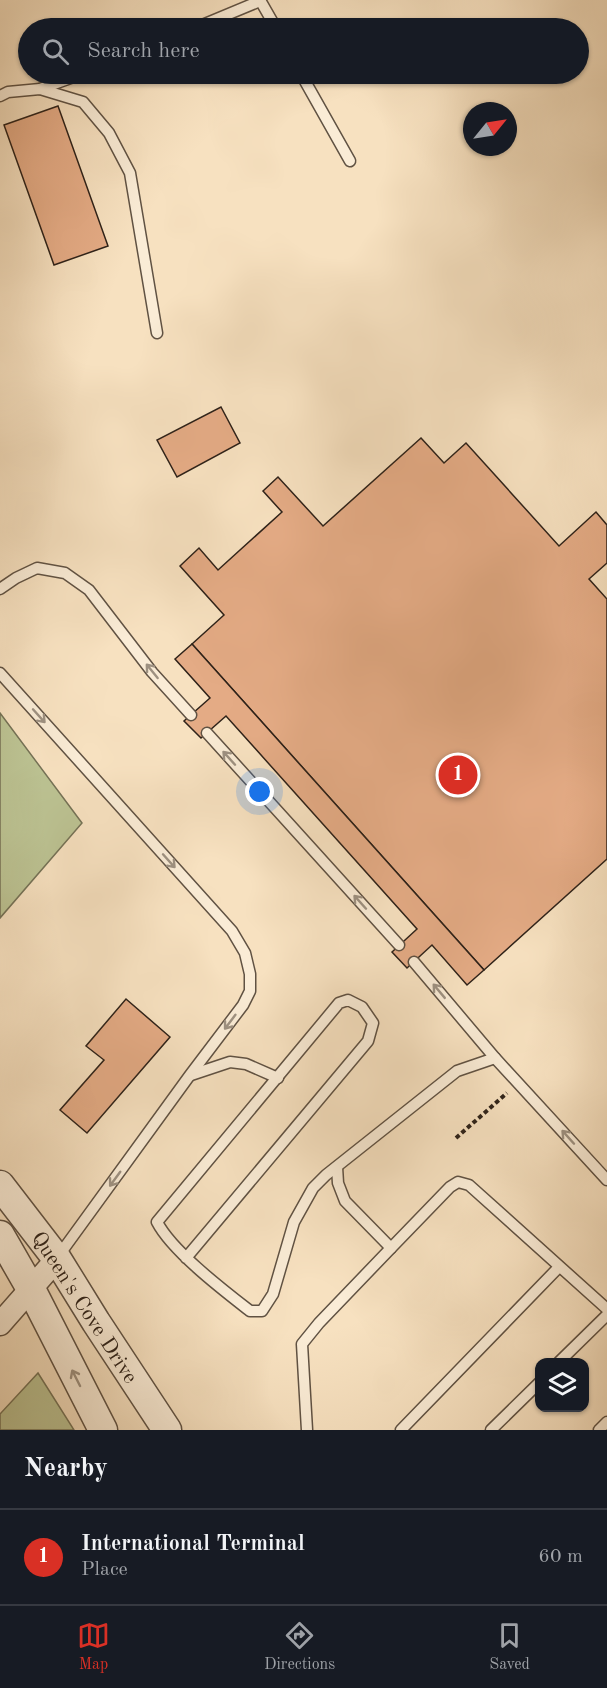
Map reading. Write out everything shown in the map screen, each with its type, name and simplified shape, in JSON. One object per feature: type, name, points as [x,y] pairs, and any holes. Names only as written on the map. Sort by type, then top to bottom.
[{"type":"street","name":"Queen's Cove Drive","points":[[0,1185],[57,1259],[167,1430]]},
{"type":"street","name":"Queen's Cove Drive","points":[[0,1235],[31,1289],[103,1430]]},
{"type":"street","points":[[0,1324],[57,1259]]},
{"type":"lane","points":[[218,18],[260,0],[270,18]]},
{"type":"lane","points":[[0,96],[8,92],[40,89],[54,84]]},
{"type":"lane","points":[[307,84],[350,161]]},
{"type":"lane","points":[[40,89],[83,102],[109,133],[130,173],[157,333]]},
{"type":"lane","points":[[0,589],[37,568],[65,573],[89,590],[152,672],[191,715]]},
{"type":"lane","points":[[0,673],[232,931],[245,953],[250,974],[250,991],[243,1005],[57,1259]]},
{"type":"lane","points":[[207,733],[399,945]]},
{"type":"lane","points":[[414,962],[495,1058],[607,1180]]},
{"type":"lane","points":[[186,1258],[368,1041],[373,1023],[362,1007],[348,1000],[339,1003],[157,1222],[162,1232],[186,1258],[250,1311],[262,1311],[273,1294],[294,1222],[313,1188],[457,1071],[495,1058]]},
{"type":"lane","points":[[190,1075],[230,1062],[246,1064],[278,1078]]},
{"type":"lane","points":[[337,1167],[338,1183],[345,1201],[391,1248]]},
{"type":"lane","points":[[307,1430],[302,1344],[319,1323],[391,1248],[450,1187],[458,1182],[469,1185],[607,1310]]},
{"type":"lane","points":[[401,1430],[559,1266]]},
{"type":"lane","points":[[563,1358],[607,1315]]},
{"type":"lane","points":[[491,1430],[535,1387]]},
{"type":"lane","points":[[598,1430],[607,1422]]},
{"type":"path","points":[[456,1138],[519,1083]]},
{"type":"green space","points":[[0,713],[82,823],[0,918]]},
{"type":"green space","points":[[38,1373],[74,1430],[0,1430],[0,1414]]},
{"type":"building","points":[[58,106],[108,246],[54,265],[4,125]]},
{"type":"building","points":[[221,407],[240,443],[177,477],[157,440]]},
{"type":"building","points":[[421,438],[444,463],[466,443],[559,546],[596,512],[607,525],[607,563],[589,579],[607,599],[607,859],[484,970],[192,644],[224,615],[180,566],[199,548],[218,570],[282,512],[263,491],[278,477],[323,526]]},
{"type":"building","points":[[192,644],[484,970],[467,985],[432,945],[407,968],[392,952],[417,929],[226,716],[201,738],[184,721],[210,698],[175,659]]},
{"type":"building","points":[[126,999],[170,1037],[87,1133],[60,1110],[104,1060],[86,1046]]},
{"type":"place","name":"International Terminal","points":[[458,775]]}]
